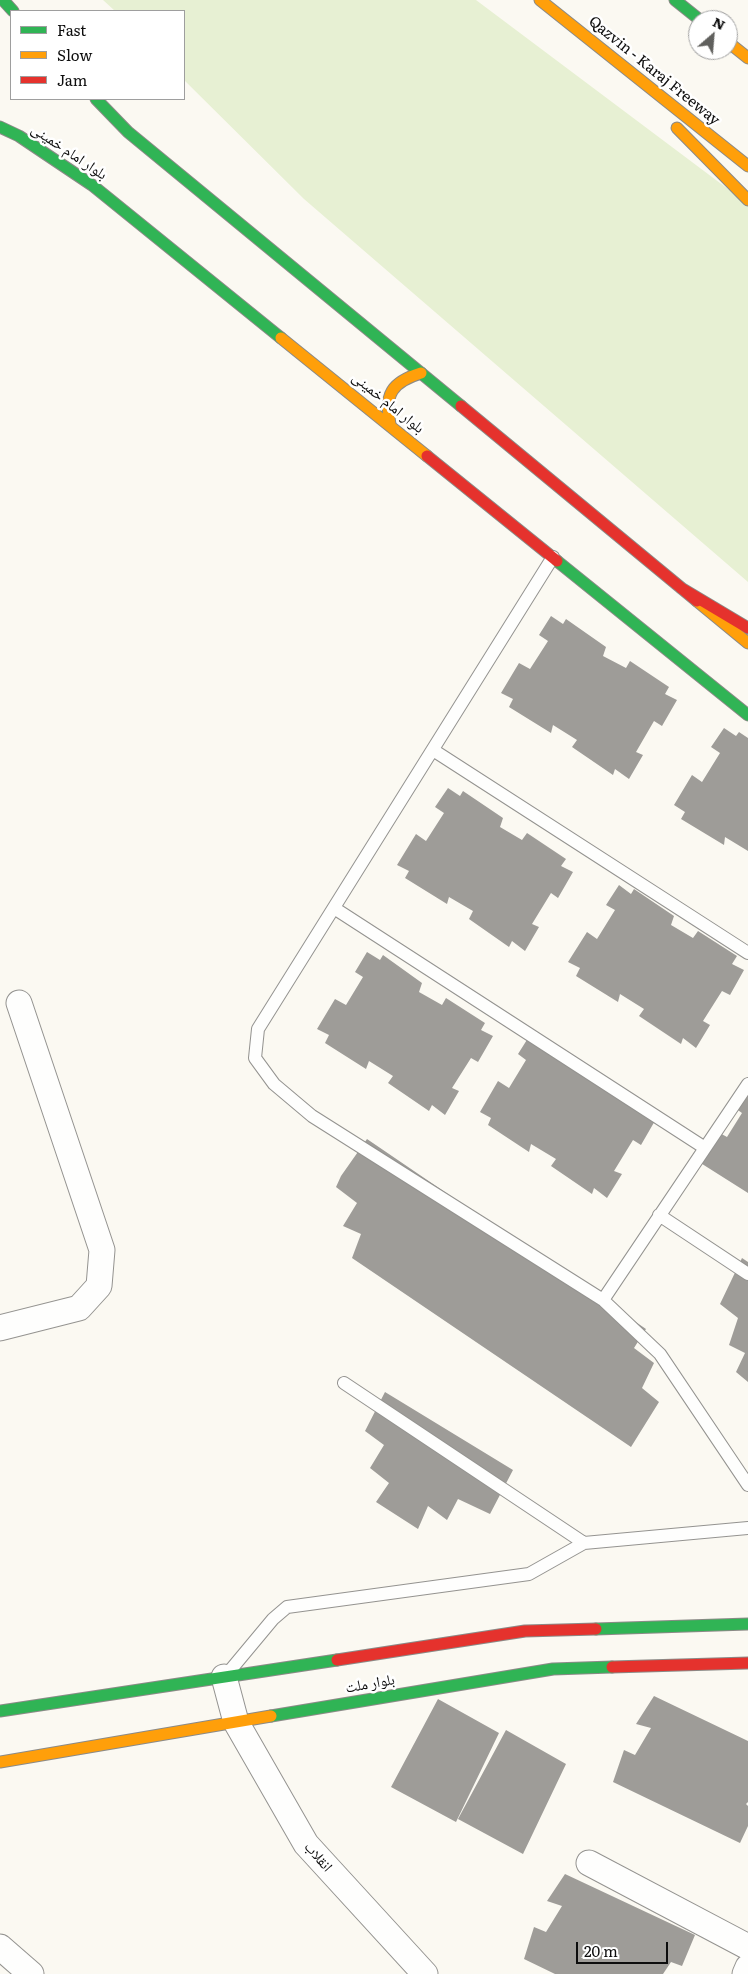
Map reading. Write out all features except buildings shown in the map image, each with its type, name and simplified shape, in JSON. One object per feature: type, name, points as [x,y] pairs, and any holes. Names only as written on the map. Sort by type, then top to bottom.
[{"type":"main road","points":[[3,0],[12,10]]},
{"type":"main road","name":"Qazvin - Karaj Freeway","points":[[540,0],[580,29],[748,166]]},
{"type":"main road","points":[[675,0],[688,10]]},
{"type":"main road","points":[[580,29],[748,200]]},
{"type":"main road","points":[[738,50],[748,58]]},
{"type":"main road","points":[[97,100],[128,132],[748,643]]},
{"type":"main road","name":"بلوار امام خمینی","points":[[0,127],[19,136],[92,185],[748,715]]},
{"type":"main road","points":[[390,424],[386,411],[388,397],[395,384],[407,376],[421,373]]},
{"type":"main road","points":[[682,588],[748,628]]},
{"type":"main road","name":"بلوار ملت","points":[[0,1711],[525,1631],[748,1624]]},
{"type":"main road","name":"بلوار ملت","points":[[0,1762],[553,1669],[748,1663]]},
{"type":"street","points":[[0,1328],[79,1308],[99,1286],[102,1250],[19,1003]]},
{"type":"street","name":"انقلاب","points":[[224,1677],[236,1722],[306,1844],[424,1974]]},
{"type":"street","points":[[589,1863],[748,1947]]},
{"type":"street","points":[[0,1947],[31,1974]]},
{"type":"street","points":[[745,1974],[748,1967]]},
{"type":"lane","points":[[553,557],[258,1030],[255,1058],[274,1084],[312,1116],[603,1300],[660,1354],[748,1485]]},
{"type":"lane","points":[[433,750],[748,953]]},
{"type":"lane","points":[[334,908],[705,1148]]},
{"type":"lane","points":[[603,1300],[748,1084]]},
{"type":"lane","points":[[659,1215],[748,1274]]},
{"type":"lane","points":[[344,1383],[584,1543]]},
{"type":"lane","points":[[224,1677],[273,1619],[287,1608],[528,1574],[584,1543],[748,1528]]},
{"type":"green space","points":[[103,0],[476,0],[748,204],[748,582],[304,199],[185,81],[185,10],[114,10]]},
{"type":"traffic: fast","points":[[3,0],[12,10]]},
{"type":"traffic: fast","points":[[675,0],[688,10]]},
{"type":"traffic: fast","points":[[97,100],[128,132],[461,406]]},
{"type":"traffic: fast","points":[[0,127],[19,136],[92,185],[281,338]]},
{"type":"traffic: fast","points":[[557,561],[748,715]]},
{"type":"traffic: fast","points":[[596,1629],[748,1624]]},
{"type":"traffic: fast","points":[[0,1711],[337,1660]]},
{"type":"traffic: fast","points":[[271,1716],[553,1669],[612,1667]]},
{"type":"traffic: slow","points":[[540,0],[748,166]]},
{"type":"traffic: slow","points":[[738,50],[748,58]]},
{"type":"traffic: slow","points":[[677,128],[748,200]]},
{"type":"traffic: slow","points":[[281,338],[427,456]]},
{"type":"traffic: slow","points":[[390,424],[388,405],[392,391],[403,381],[421,373]]},
{"type":"traffic: slow","points":[[697,601],[748,643]]},
{"type":"traffic: slow","points":[[0,1762],[271,1716]]},
{"type":"traffic: jam","points":[[461,406],[697,601]]},
{"type":"traffic: jam","points":[[427,456],[557,561]]},
{"type":"traffic: jam","points":[[681,588],[748,628]]},
{"type":"traffic: jam","points":[[337,1660],[525,1631],[596,1629]]},
{"type":"traffic: jam","points":[[612,1667],[748,1663]]}]
